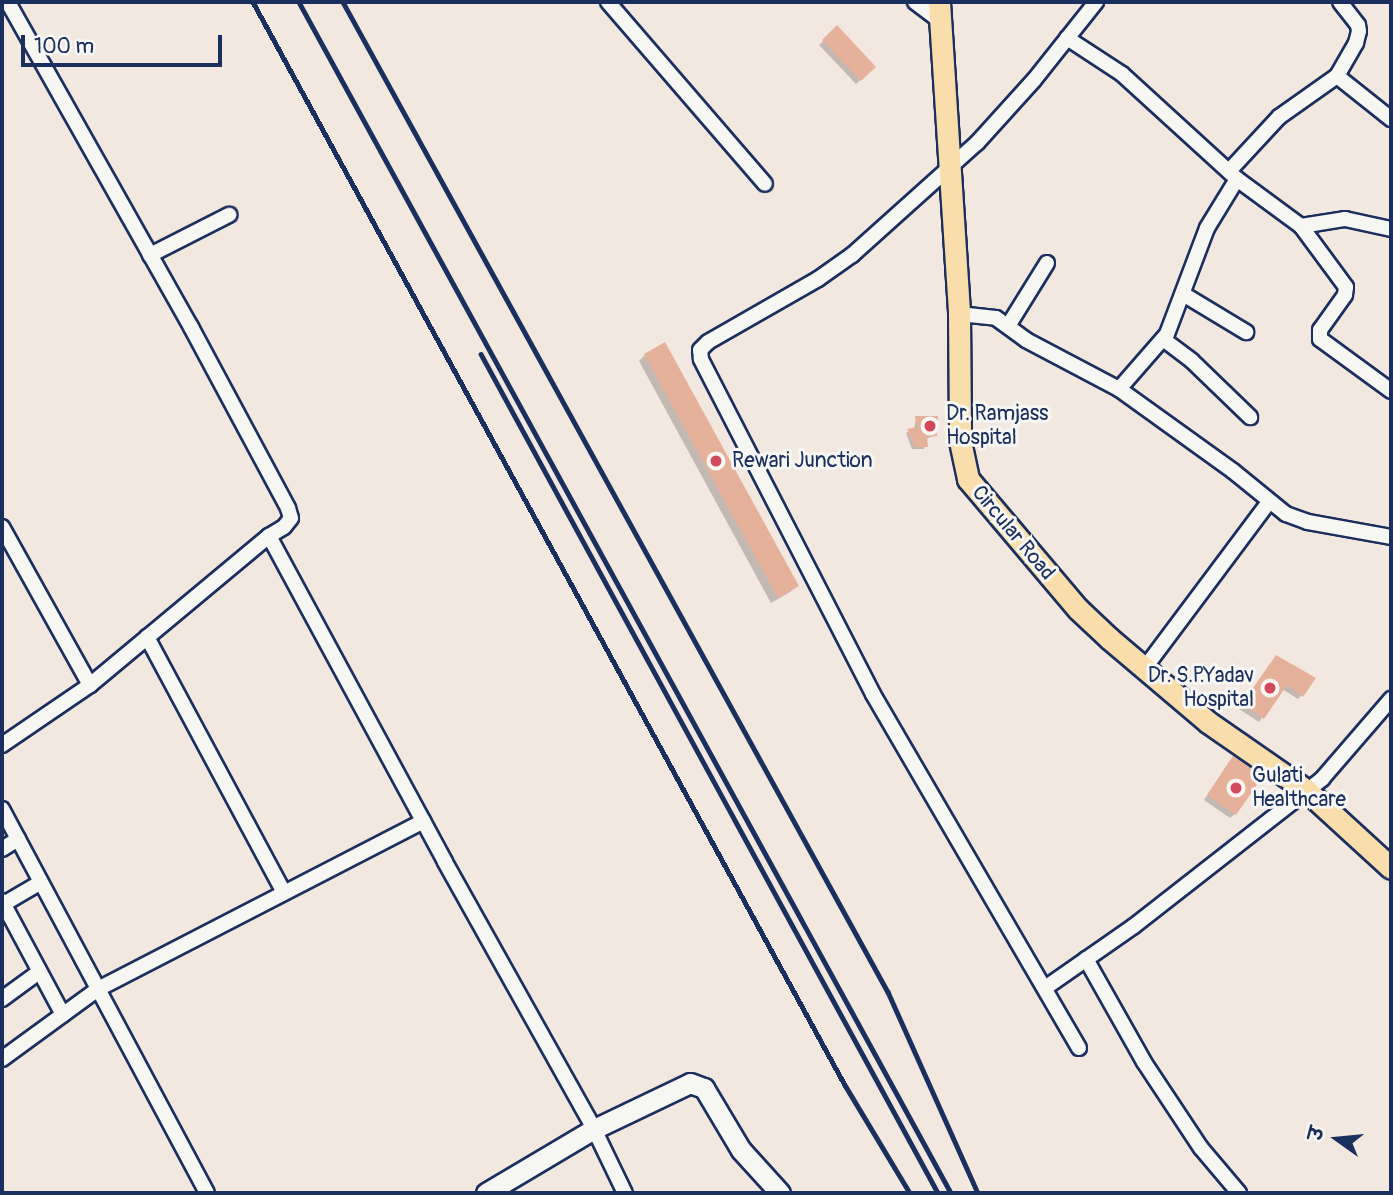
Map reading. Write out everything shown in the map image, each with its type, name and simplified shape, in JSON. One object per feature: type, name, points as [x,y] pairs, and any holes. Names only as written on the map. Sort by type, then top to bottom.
[{"type":"main road","name":"Circular Road","points":[[940,11],[947,169],[959,314],[960,442],[968,479],[1078,609],[1208,722],[1306,790],[1391,868]]},
{"type":"street","points":[[2,745],[90,685],[269,536],[284,527],[290,518],[289,508],[8,2]]},
{"type":"street","points":[[608,2],[765,184]]},
{"type":"street","points":[[915,2],[940,11]]},
{"type":"street","points":[[1119,388],[1163,339],[1207,228],[1233,175],[1279,117],[1337,76],[1356,43],[1358,24],[1340,2]]},
{"type":"street","points":[[1079,1048],[873,694],[701,359],[700,350],[708,342],[818,279],[852,255],[1006,113],[1067,38],[1089,4]]},
{"type":"street","points":[[1067,38],[1122,75],[1233,175],[1301,226],[1346,287],[1345,295],[1320,330],[1320,339],[1391,391]]},
{"type":"street","points":[[1337,76],[1391,119]]},
{"type":"street","points":[[150,255],[229,215]]},
{"type":"street","points":[[1301,226],[1345,219],[1391,229]]},
{"type":"street","points":[[1008,326],[1047,263]]},
{"type":"street","points":[[1183,294],[1246,331]]},
{"type":"street","points":[[959,314],[996,318],[1026,340],[1119,388],[1233,471],[1286,514],[1308,522],[1391,537]]},
{"type":"street","points":[[1163,339],[1192,361],[1250,416]]},
{"type":"street","points":[[1144,669],[1269,502]]},
{"type":"street","points":[[2,527],[90,685]]},
{"type":"street","points":[[269,536],[594,1129],[625,1193]]},
{"type":"street","points":[[147,638],[284,892]]},
{"type":"street","points":[[1045,988],[1133,926],[1333,768],[1391,699]]},
{"type":"street","points":[[2,809],[207,1193]]},
{"type":"street","points":[[2,1059],[98,989],[423,821]]},
{"type":"street","points":[[2,849],[18,839]]},
{"type":"street","points":[[41,882],[2,903],[63,1014]]},
{"type":"street","points":[[1086,959],[1151,1073],[1201,1148],[1239,1193]]},
{"type":"street","points":[[2,999],[39,972]]},
{"type":"street","points":[[486,1193],[594,1129],[684,1084],[696,1083],[704,1088],[741,1150],[780,1193]]},
{"type":"building","points":[[837,25],[876,67],[861,81],[822,40]]},
{"type":"building","points":[[665,342],[799,586],[778,598],[644,354]]},
{"type":"building","points":[[915,416],[938,416],[937,436],[927,437],[928,447],[915,447],[907,429],[917,427]]},
{"type":"building","points":[[1276,655],[1316,678],[1303,697],[1287,685],[1264,719],[1242,704]]},
{"type":"building","points":[[1233,756],[1263,776],[1236,815],[1207,795]]},
{"type":"railway","points":[[253,2],[845,1085],[910,1193]]},
{"type":"railway","points":[[299,2],[951,1193]]},
{"type":"railway","points":[[343,2],[888,992],[978,1193]]},
{"type":"railway","points":[[481,354],[938,1193]]},
{"type":"place","name":"Dr. Ramjass Hospital","points":[[930,426]]},
{"type":"place","name":"Rewari Junction","points":[[716,461]]},
{"type":"place","name":"Dr. S.P.Yadav Hospital","points":[[1270,688]]},
{"type":"place","name":"Gulati Healthcare","points":[[1236,788]]}]
